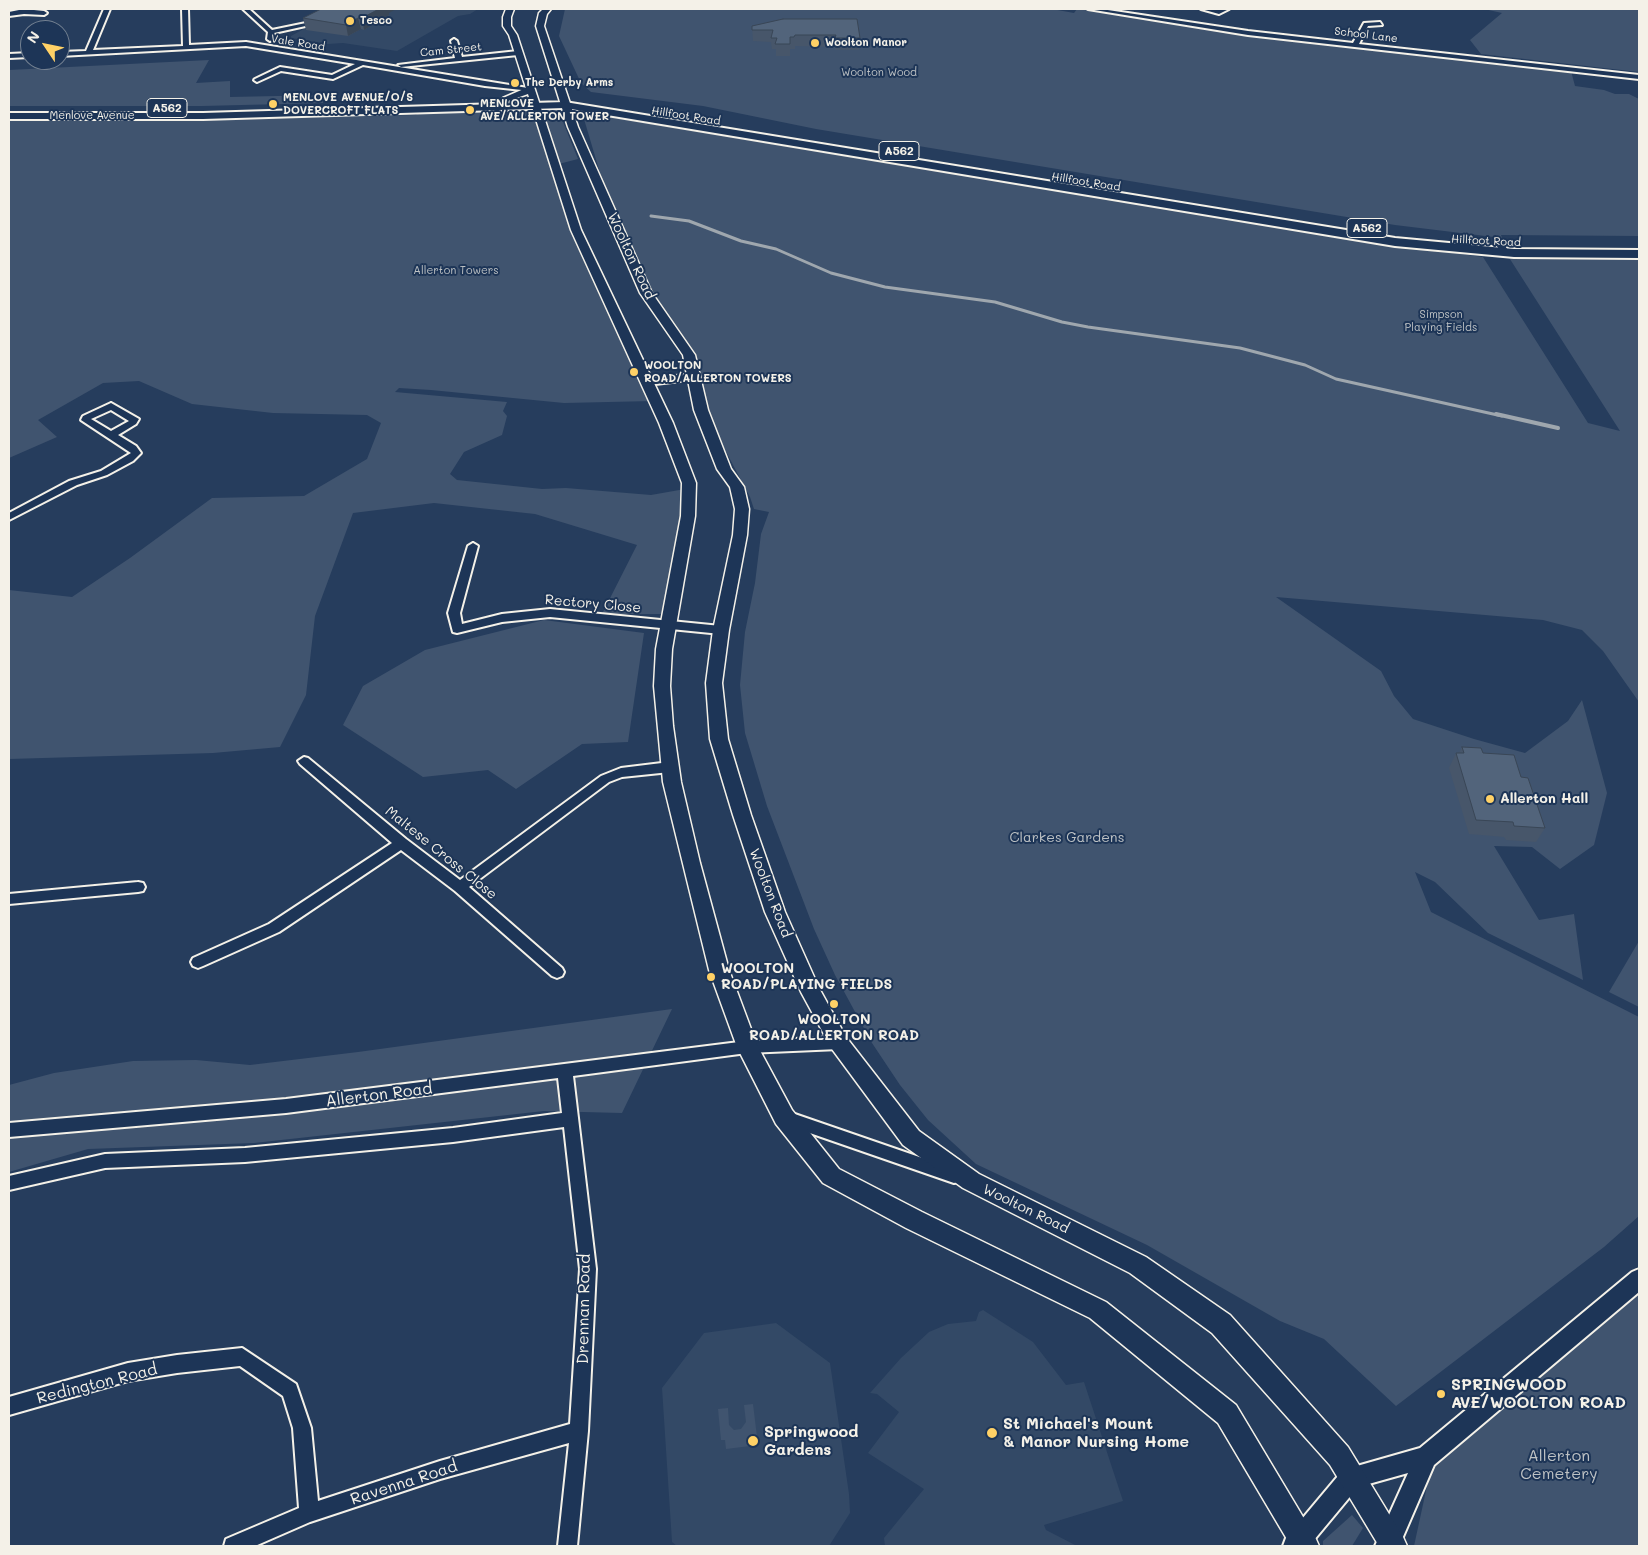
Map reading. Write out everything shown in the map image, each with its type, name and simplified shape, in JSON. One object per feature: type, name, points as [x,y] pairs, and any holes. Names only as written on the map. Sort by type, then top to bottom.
[{"type":"highway","name":"Menlove Avenue","points":[[9,109],[251,108],[533,97],[564,102]]},
{"type":"highway","name":"Menlove Avenue","points":[[9,116],[203,116],[533,97]]},
{"type":"highway","name":"Hillfoot Road","points":[[564,102],[599,110],[1362,237],[1434,247],[1639,254]]},
{"type":"highway","name":"Hillfoot Road","points":[[564,102],[658,112],[1417,236],[1502,248],[1639,244]]},
{"type":"main road","points":[[510,9],[507,26],[512,35],[533,97],[576,230],[675,443],[689,482],[688,516],[664,650],[662,686],[670,766],[677,805],[719,970],[747,1047],[784,1117],[831,1176],[914,1220],[1098,1310],[1228,1414],[1300,1543]]},
{"type":"main road","points":[[545,11],[540,26],[564,102]]},
{"type":"main road","name":"Woolton Road","points":[[564,102],[646,293],[689,355],[701,410],[724,469],[737,487],[742,510],[740,535],[721,630],[714,683],[719,739],[742,815],[775,912],[811,992],[839,1044],[911,1138],[971,1181],[1138,1265],[1221,1324],[1339,1456],[1390,1544]]},
{"type":"main road","points":[[570,118],[582,111],[599,110]]},
{"type":"street","points":[[89,52],[107,9]]},
{"type":"street","points":[[185,9],[186,47]]},
{"type":"street","points":[[246,9],[271,32]]},
{"type":"street","points":[[271,32],[308,24],[335,9]]},
{"type":"street","name":"School Lane","points":[[1091,9],[1248,32],[1639,77]]},
{"type":"street","points":[[1204,9],[1218,14],[1226,9]]},
{"type":"street","points":[[9,14],[25,11],[44,14]]},
{"type":"street","points":[[1155,18],[1164,12]]},
{"type":"street","points":[[1356,44],[1366,24],[1380,24]]},
{"type":"street","points":[[266,48],[271,32]]},
{"type":"street","points":[[454,41],[459,59]]},
{"type":"street","name":"Vale Road","points":[[70,53],[234,44],[519,89],[533,97]]},
{"type":"street","name":"Cam Street","points":[[386,67],[518,53]]},
{"type":"street","points":[[257,80],[280,68],[333,77],[362,64]]},
{"type":"street","points":[[647,382],[694,377]]},
{"type":"street","points":[[9,517],[73,482],[104,473],[136,454],[133,448],[110,435]]},
{"type":"street","name":"Rectory Close","points":[[472,546],[454,613],[457,629],[502,618],[550,613],[721,630]]},
{"type":"street","name":"Maltese Cross Close","points":[[304,761],[401,843],[460,887],[557,972]]},
{"type":"street","points":[[460,887],[605,779],[621,773],[670,766]]},
{"type":"street","points":[[198,962],[274,928],[401,843]]},
{"type":"street","points":[[9,900],[138,887]]},
{"type":"street","name":"Allerton Road","points":[[9,1130],[286,1106],[565,1072],[747,1047],[839,1044]]},
{"type":"street","name":"Drennan Road","points":[[565,1072],[588,1269],[579,1431],[568,1546]]},
{"type":"street","points":[[784,1117],[971,1181]]},
{"type":"street","points":[[9,1183],[105,1161],[255,1154],[452,1136],[570,1119]]},
{"type":"street","points":[[1300,1543],[1351,1478],[1426,1457],[1639,1279]]},
{"type":"street","name":"Redington Road","points":[[9,1406],[128,1372],[177,1364],[242,1357],[290,1390],[302,1428],[308,1472],[309,1513]]},
{"type":"street","name":"Ravenna Road","points":[[233,1546],[309,1513],[440,1470],[579,1431]]},
{"type":"street","points":[[1390,1544],[1426,1457]]},
{"type":"shaded area","points":[[340,9],[478,9],[470,14],[458,16],[397,51],[291,38],[291,36]]},
{"type":"shaded area","name":"St Michael's Mount & Manor Nursing Home","points":[[983,1310],[1033,1342],[1066,1385],[1084,1382],[1123,1501],[1044,1525],[1046,1530],[1077,1546],[885,1546],[884,1538],[924,1489],[868,1453],[899,1412],[877,1394],[870,1393],[901,1358],[929,1332],[948,1324],[976,1321],[979,1312]]},
{"type":"shaded area","name":"Springwood Gardens","points":[[776,1323],[830,1363],[849,1494],[850,1513],[829,1546],[677,1546],[672,1542],[662,1388],[704,1333]]},
{"type":"green space","name":"Woolton Wood","points":[[565,9],[1052,9],[1074,13],[1077,9],[1081,9],[1244,34],[1571,71],[1575,86],[1604,90],[1615,94],[1629,94],[1639,99],[1639,236],[1501,235],[1502,238],[1395,225],[816,129],[703,106],[591,92],[581,83],[559,36]]},
{"type":"green space","points":[[1484,9],[1639,9],[1639,72],[1481,54],[1470,40],[1502,13]]},
{"type":"green space","points":[[209,60],[196,83],[230,81],[230,97],[324,95],[323,103],[202,106],[9,106],[9,70],[70,70],[70,67]]},
{"type":"green space","name":"Allerton Towers","points":[[557,107],[578,159],[551,166],[653,401],[564,403],[431,390],[399,388],[395,392],[507,402],[503,411],[507,416],[502,435],[464,452],[450,474],[457,480],[542,489],[566,488],[651,495],[685,489],[685,511],[664,614],[602,614],[637,545],[535,514],[434,503],[353,513],[315,616],[306,695],[280,747],[213,753],[9,759],[9,590],[72,597],[130,558],[212,498],[304,496],[367,459],[381,423],[367,415],[273,413],[192,404],[139,381],[103,383],[38,420],[57,437],[9,458],[9,121],[221,120],[416,115],[419,112]]},
{"type":"green space","points":[[596,115],[1368,242],[1483,257],[1588,423],[1620,431],[1508,256],[1639,257],[1639,702],[1603,651],[1582,630],[1543,620],[1276,597],[1381,671],[1394,696],[1413,719],[1525,753],[1568,721],[1582,700],[1607,793],[1594,845],[1560,869],[1532,847],[1494,846],[1539,920],[1574,914],[1583,980],[1488,933],[1435,882],[1415,872],[1431,912],[1639,1017],[1639,1216],[1604,1247],[1396,1406],[1324,1339],[1280,1321],[1147,1245],[976,1164],[928,1120],[900,1085],[872,1043],[835,975],[814,929],[767,806],[745,733],[740,685],[745,632],[755,583],[761,534],[769,512],[754,509],[750,497],[704,410],[692,355],[650,294],[603,183],[584,119]]},
{"type":"green space","points":[[544,620],[644,633],[628,742],[582,744],[516,789],[488,770],[423,777],[343,725],[363,686],[425,650]]},
{"type":"green space","points":[[1639,941],[1639,1007],[1609,992]]},
{"type":"green space","points":[[672,1009],[622,1113],[544,1111],[254,1143],[88,1149],[9,1172],[9,1085],[54,1073],[133,1061],[196,1060],[250,1065]]},
{"type":"green space","name":"Allerton Cemetery","points":[[1639,1294],[1639,1546],[1414,1546],[1432,1463]]},
{"type":"green space","points":[[753,1404],[758,1445],[726,1449],[725,1440],[721,1440],[718,1409],[728,1408],[729,1425],[734,1430],[741,1429],[746,1422],[744,1405]]},
{"type":"green space","points":[[1352,1515],[1363,1528],[1352,1546],[1323,1546],[1323,1541]]},
{"type":"building","points":[[321,9],[379,9],[346,25],[303,18]]},
{"type":"building","points":[[783,19],[857,19],[860,38],[835,38],[836,35],[795,35],[790,37],[790,44],[775,44],[777,38],[771,38],[773,30],[752,30],[752,26]]},
{"type":"building","points":[[1462,747],[1481,748],[1483,753],[1514,755],[1521,777],[1528,778],[1545,828],[1514,826],[1513,822],[1476,820],[1456,753],[1464,753]]},
{"type":"waterway","points":[[651,216],[689,221],[741,241],[776,249],[831,273],[885,287],[995,302],[1062,322],[1088,327],[1240,348],[1305,365],[1336,379],[1502,416]]},
{"type":"waterway","points":[[1496,414],[1558,428]]},
{"type":"place","name":"Tesco","points":[[350,21]]},
{"type":"place","name":"Woolton Manor","points":[[815,43]]},
{"type":"place","name":"The Derby Arms","points":[[515,83]]},
{"type":"place","name":"MENLOVE AVENUE/O/S DOVERCROFT FLATS","points":[[273,104]]},
{"type":"place","name":"MENLOVE AVE/ALLERTON TOWER","points":[[470,110]]},
{"type":"place","name":"WOOLTON ROAD/ALLERTON TOWERS","points":[[634,372]]},
{"type":"place","name":"Allerton Hall","points":[[1490,799]]},
{"type":"place","name":"WOOLTON ROAD/PLAYING FIELDS","points":[[711,977]]},
{"type":"place","name":"WOOLTON ROAD/ALLERTON ROAD","points":[[834,1004]]},
{"type":"place","name":"SPRINGWOOD AVE/WOOLTON ROAD","points":[[1441,1394]]},
{"type":"place","name":"St Michael's Mount & Manor Nursing Home","points":[[992,1433]]},
{"type":"place","name":"Springwood Gardens","points":[[753,1441]]},
{"type":"park label","name":"Simpson Playing Fields","points":[[1441,321]]},
{"type":"park label","name":"Clarkes Gardens","points":[[1067,838]]}]
